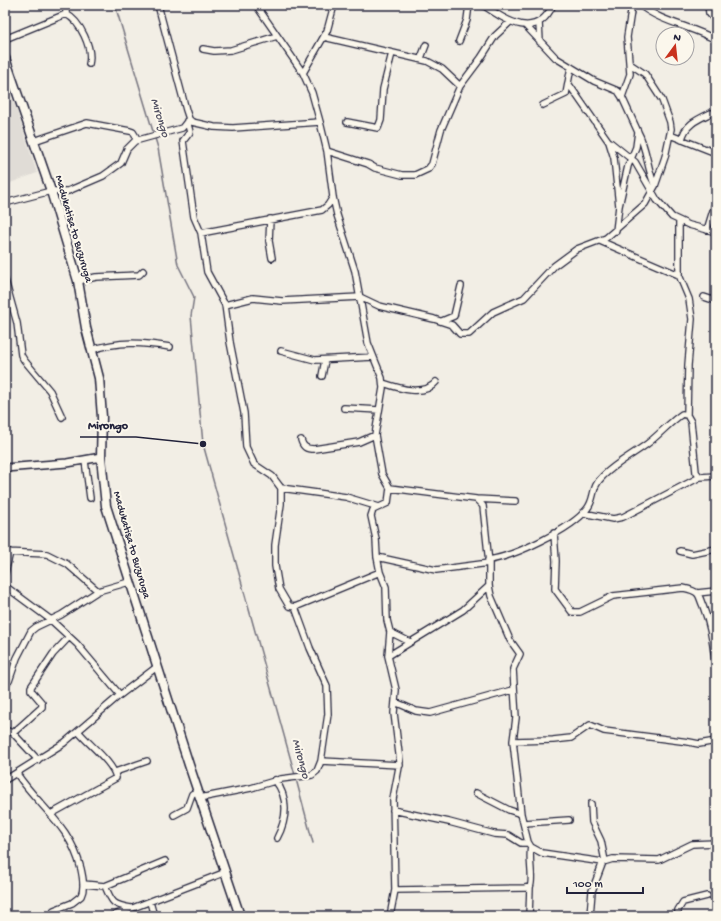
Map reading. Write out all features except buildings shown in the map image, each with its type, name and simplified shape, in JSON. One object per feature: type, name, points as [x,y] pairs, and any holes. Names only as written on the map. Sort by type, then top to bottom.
[{"type":"main road","name":"Madukatisa to Buzuruga","points":[[5,58],[51,191],[78,281],[102,398],[101,457],[106,506],[129,582],[240,916]]},
{"type":"street","points":[[66,5],[66,14],[74,21],[86,40],[89,64]]},
{"type":"street","points":[[159,5],[190,132],[183,141],[194,217],[201,233],[208,276],[225,305],[230,342],[244,413],[247,452],[254,464],[272,476],[280,488],[281,504],[274,555],[279,590],[288,606],[295,607],[380,572]]},
{"type":"street","points":[[256,5],[303,73],[312,93],[327,151],[333,196],[355,271],[365,327],[373,357],[380,371],[383,383],[374,435],[382,474],[390,488],[388,503],[373,510],[371,516],[376,539],[380,572],[386,587],[387,620],[390,632],[388,656],[395,685],[394,713],[400,765],[393,799],[395,890],[390,916]]},
{"type":"street","points":[[303,73],[324,37],[334,5]]},
{"type":"street","points":[[459,41],[469,5]]},
{"type":"street","points":[[483,5],[510,22],[526,26],[545,19],[553,5]]},
{"type":"street","points":[[622,97],[629,81],[630,64],[626,37],[632,5]]},
{"type":"street","points":[[640,5],[654,14],[716,40]]},
{"type":"street","points":[[708,5],[709,13],[716,21]]},
{"type":"street","points":[[5,39],[66,14]]},
{"type":"street","points":[[327,151],[363,162],[375,168],[402,175],[422,173],[432,164],[441,130],[460,86],[495,36],[510,22]]},
{"type":"street","points":[[539,22],[540,42]]},
{"type":"street","points":[[526,26],[556,58],[594,81],[618,90],[642,139],[653,188]]},
{"type":"street","points":[[203,49],[214,51],[231,50],[277,36]]},
{"type":"street","points":[[324,37],[420,58],[442,69],[460,86]]},
{"type":"street","points":[[420,58],[426,45]]},
{"type":"street","points":[[347,122],[378,128],[381,120],[383,89],[392,53]]},
{"type":"street","points":[[225,305],[253,298],[282,301],[360,297],[379,306],[441,321],[452,325],[460,334],[469,334],[493,312],[524,298],[554,266],[577,249],[600,241],[616,231],[640,211],[653,188],[670,135],[670,122],[662,100],[645,74],[630,64]]},
{"type":"street","points":[[543,105],[566,94],[571,67]]},
{"type":"street","points":[[568,83],[609,142],[614,158],[620,206]]},
{"type":"street","points":[[682,140],[684,133],[691,124],[711,113],[716,115]]},
{"type":"street","points":[[188,120],[196,124],[233,128],[320,122]]},
{"type":"street","points":[[5,203],[51,191],[68,191],[103,176],[117,167],[126,149],[135,141],[182,128],[188,120]]},
{"type":"street","points":[[34,141],[90,123],[133,132],[135,141]]},
{"type":"street","points":[[616,231],[620,206],[631,158],[636,147],[638,132]]},
{"type":"street","points":[[670,135],[716,153]]},
{"type":"street","points":[[609,142],[631,158],[638,166],[672,217],[679,222],[716,232]]},
{"type":"street","points":[[201,233],[322,210],[328,205],[333,196]]},
{"type":"street","points":[[707,230],[716,201]]},
{"type":"street","points":[[270,219],[269,241],[272,258]]},
{"type":"street","points":[[679,222],[679,275],[689,299],[692,318],[688,365],[687,415],[691,422],[696,472],[700,477]]},
{"type":"street","points":[[600,241],[679,275]]},
{"type":"street","points":[[78,281],[96,278],[139,275],[143,271]]},
{"type":"street","points":[[5,280],[19,332],[21,355],[50,391],[62,417]]},
{"type":"street","points":[[441,321],[454,316],[461,286]]},
{"type":"street","points":[[704,297],[716,301]]},
{"type":"street","points":[[91,350],[125,342],[151,343],[170,347]]},
{"type":"street","points":[[281,351],[308,360],[373,357]]},
{"type":"street","points":[[322,376],[325,360]]},
{"type":"street","points":[[383,383],[416,390],[429,388],[436,382]]},
{"type":"street","points":[[344,408],[379,410]]},
{"type":"street","points":[[377,557],[436,570],[488,561],[509,555],[554,533],[583,512],[590,505],[594,486],[604,475],[656,436],[682,414],[687,415]]},
{"type":"street","points":[[300,440],[303,446],[308,449],[314,449],[359,442],[374,435]]},
{"type":"street","points":[[5,468],[85,461],[101,457]]},
{"type":"street","points":[[85,461],[90,498]]},
{"type":"street","points":[[583,512],[613,519],[623,517],[700,477],[705,478],[716,476]]},
{"type":"street","points":[[280,488],[346,497],[379,507]]},
{"type":"street","points":[[390,488],[476,499],[514,501]]},
{"type":"street","points":[[476,499],[483,506],[489,586],[496,609],[510,640],[519,651],[519,657],[513,669],[513,690],[516,718],[513,741],[521,814],[530,845],[529,863],[533,882],[530,887],[529,916]]},
{"type":"street","points":[[554,533],[556,561],[555,589],[572,612],[580,612],[613,596],[683,588],[697,593],[716,591]]},
{"type":"street","points":[[680,551],[692,554],[716,550]]},
{"type":"street","points":[[5,573],[8,552],[47,554],[67,564],[98,591]]},
{"type":"street","points":[[8,681],[17,658],[31,632],[81,603],[98,591],[129,582]]},
{"type":"street","points":[[5,586],[51,620],[69,637],[120,695]]},
{"type":"street","points":[[388,656],[463,610],[489,586]]},
{"type":"street","points":[[697,593],[710,627],[716,667]]},
{"type":"street","points":[[174,815],[187,808],[192,794],[199,795],[251,788],[276,780],[312,775],[316,771],[321,760],[328,714],[327,686],[310,648],[295,607]]},
{"type":"street","points":[[390,632],[410,642]]},
{"type":"street","points":[[13,733],[42,707],[42,703],[31,690],[31,687],[53,654],[69,637]]},
{"type":"street","points":[[5,780],[59,747],[120,695],[158,666]]},
{"type":"street","points":[[395,702],[423,713],[437,713],[513,690]]},
{"type":"street","points":[[513,741],[571,738],[590,725],[604,731],[699,744],[716,741]]},
{"type":"street","points":[[5,730],[13,733],[38,760]]},
{"type":"street","points":[[51,814],[115,779],[116,776],[115,772],[78,731]]},
{"type":"street","points":[[321,760],[400,765]]},
{"type":"street","points":[[115,772],[147,761]]},
{"type":"street","points":[[17,774],[28,790],[51,814],[69,837],[75,849],[83,884],[83,892],[79,900],[54,910]]},
{"type":"street","points":[[276,780],[283,792],[285,810],[284,822],[277,838]]},
{"type":"street","points":[[476,793],[509,810],[521,814]]},
{"type":"street","points":[[590,916],[592,891],[604,861],[601,841],[592,822],[591,804]]},
{"type":"street","points":[[393,810],[449,822],[494,834],[508,835],[530,845],[542,853],[604,861],[659,860],[692,844],[716,843]]},
{"type":"street","points":[[524,823],[569,820]]},
{"type":"street","points":[[83,884],[105,886],[165,861]]},
{"type":"street","points":[[112,916],[226,872]]},
{"type":"street","points":[[105,886],[113,902],[120,906],[132,908]]},
{"type":"street","points":[[395,890],[530,887]]},
{"type":"street","points":[[678,916],[678,910],[682,902],[707,896]]},
{"type":"street","points":[[150,902],[154,916]]},
{"type":"shaded area","points":[[13,99],[37,173],[5,185],[5,101]]},
{"type":"waterway","name":"Mirongo","points":[[115,5],[158,148],[178,265],[194,297],[191,316],[203,444],[295,775]]},
{"type":"waterway","name":"Mirongo","points":[[296,779],[313,843]]},
{"type":"place","name":"Mirongo","points":[[203,444]]}]
